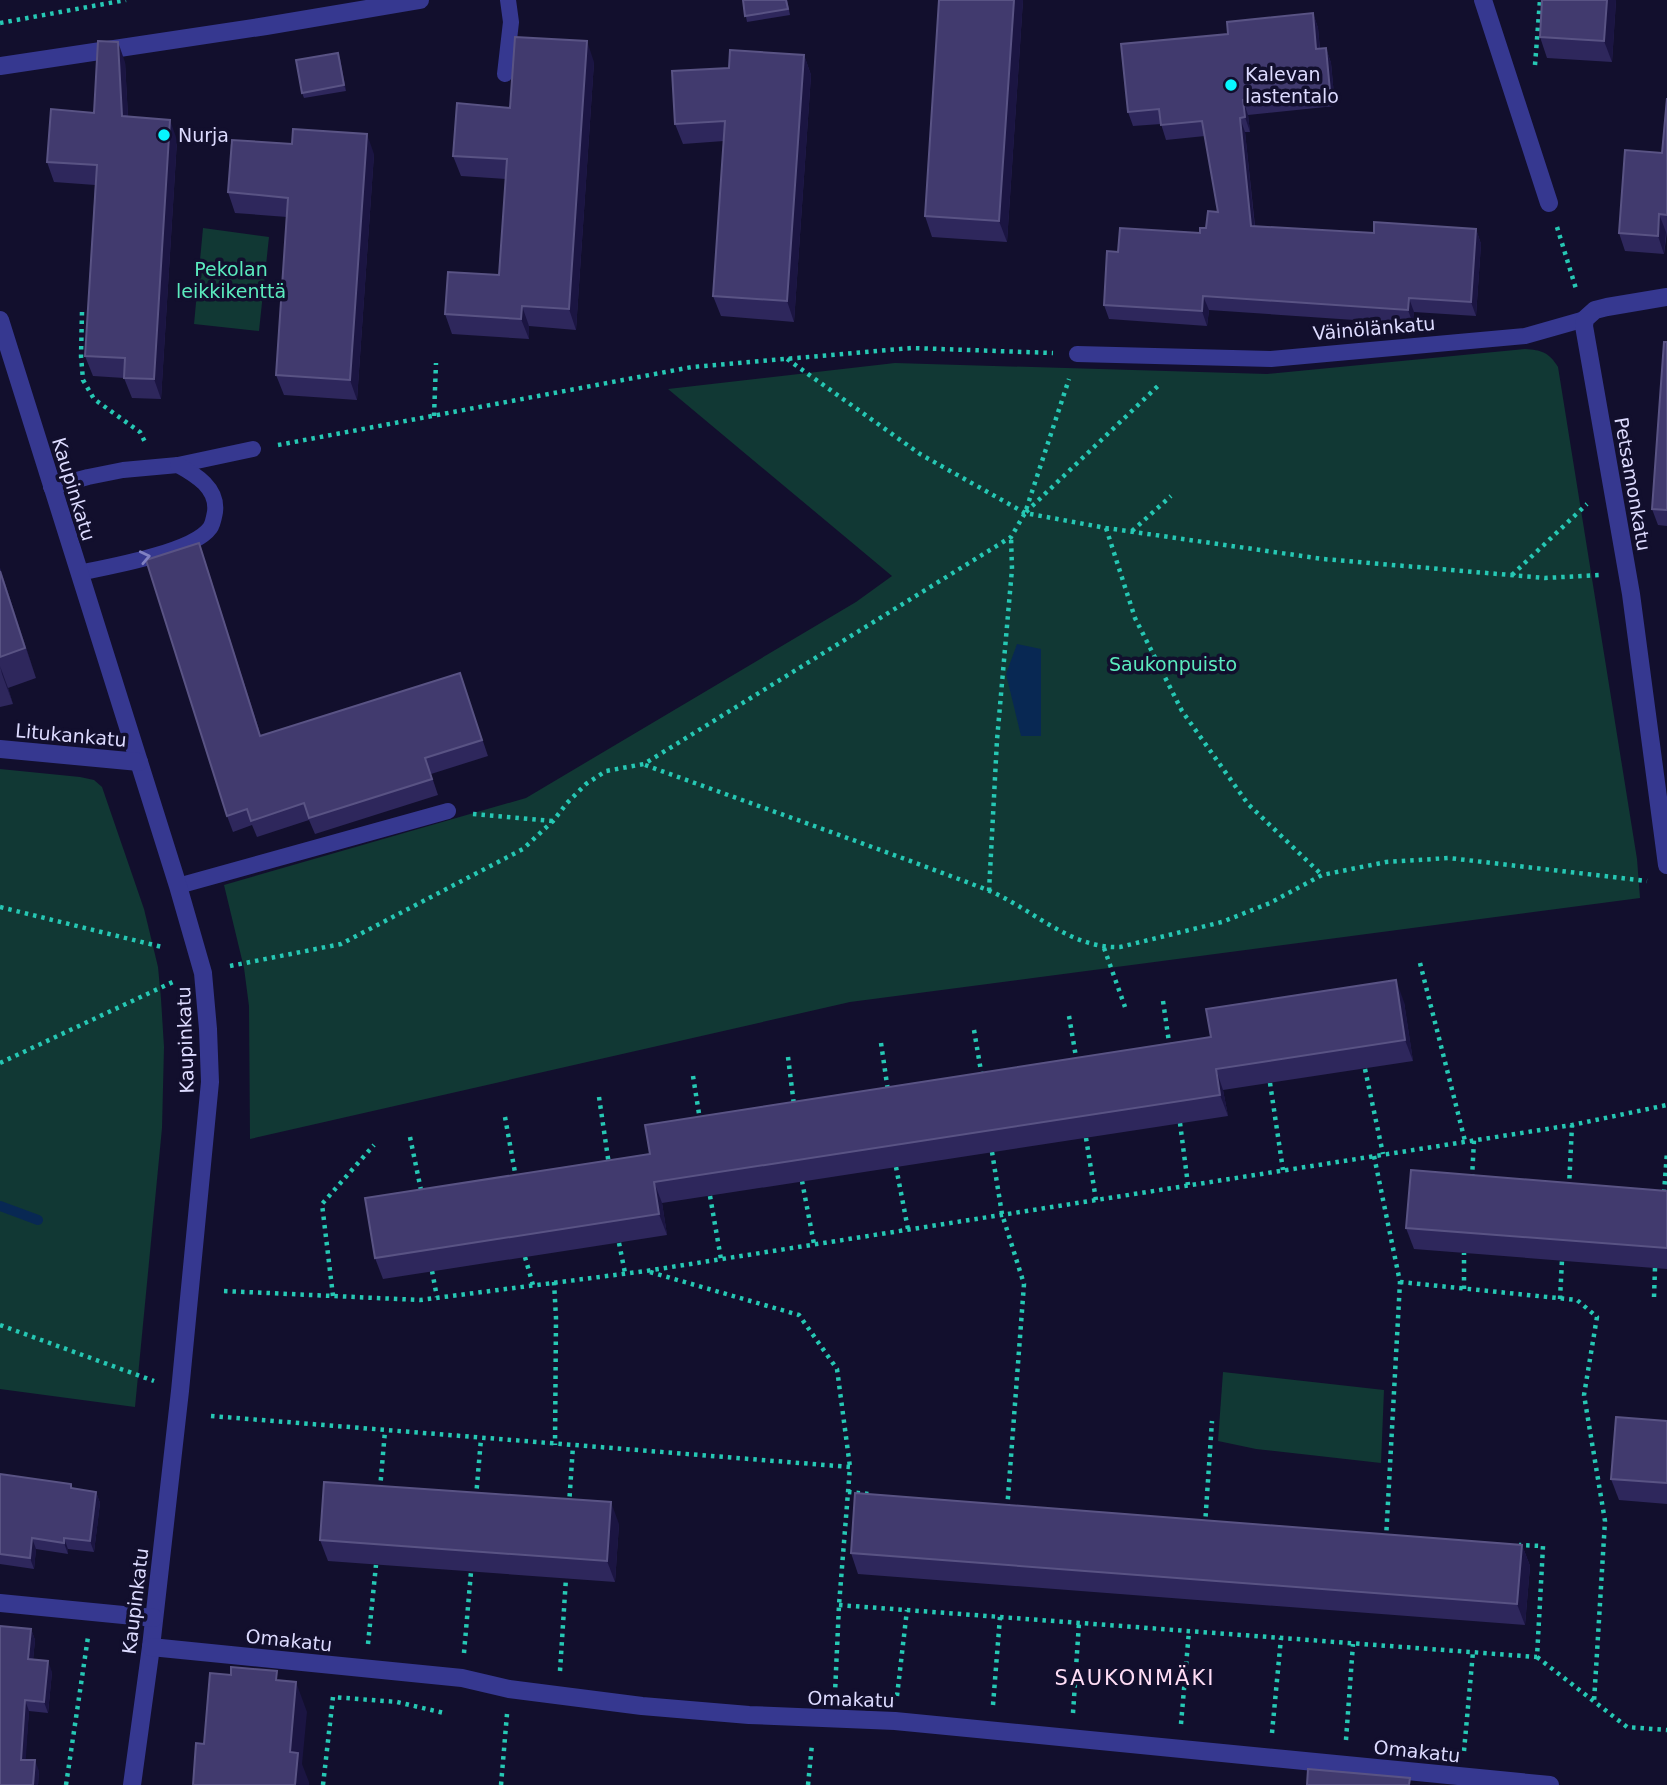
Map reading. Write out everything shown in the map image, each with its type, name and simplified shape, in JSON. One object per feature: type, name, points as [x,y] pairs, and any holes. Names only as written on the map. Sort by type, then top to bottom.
[{"type":"street","points":[[0,66],[419,0]]},
{"type":"street","points":[[1483,0],[1549,203]]},
{"type":"street","name":"Väinölänkatu","points":[[1585,318],[1595,310],[1667,297]]},
{"type":"street","name":"Petsamonkatu","points":[[1585,318],[1584,326],[1628,572],[1662,872]]},
{"type":"street","name":"Kaupinkatu","points":[[0,320],[203,973],[210,1082],[180,1391],[151,1647],[132,1785]]},
{"type":"street","name":"Litukankatu","points":[[0,749],[139,762]]},
{"type":"street","points":[[0,1603],[154,1618]]},
{"type":"street","name":"Omakatu","points":[[151,1647],[462,1678],[509,1689],[558,1696],[749,1716],[895,1721],[1503,1783],[1550,1785]]},
{"type":"lane","points":[[505,74],[511,22],[508,0]]},
{"type":"lane","name":"Väinölänkatu","points":[[1077,354],[1271,359],[1525,336],[1585,318]]},
{"type":"lane","points":[[51,487],[111,472],[178,464],[253,450]]},
{"type":"lane","points":[[79,573],[165,552],[204,534],[211,526],[216,503],[211,492],[197,477],[178,464]]},
{"type":"lane","points":[[178,886],[448,811]]},
{"type":"path","points":[[0,23],[126,0]]},
{"type":"path","points":[[1535,66],[1540,0]]},
{"type":"path","points":[[1549,203],[1585,318]]},
{"type":"path","points":[[82,312],[83,380],[94,399],[141,432],[152,457],[178,464]]},
{"type":"path","points":[[253,450],[692,368],[912,348],[1077,354],[1025,513],[1012,537],[989,891]]},
{"type":"path","points":[[1025,513],[1188,357]]},
{"type":"path","points":[[787,359],[920,454],[1025,513],[1106,528],[1323,559],[1545,578],[1628,572]]},
{"type":"path","points":[[434,416],[436,363]]},
{"type":"path","points":[[1132,532],[1171,496]]},
{"type":"path","points":[[1512,575],[1588,503]]},
{"type":"path","points":[[1106,528],[1135,618],[1182,711],[1248,804],[1322,875]]},
{"type":"path","points":[[0,1063],[168,983],[341,944],[523,849],[586,784],[606,771],[644,764],[1012,537]]},
{"type":"path","points":[[644,764],[989,891],[1081,942],[1104,948],[1120,947],[1222,922],[1269,903],[1322,875],[1386,862],[1449,858],[1646,882],[1662,872]]},
{"type":"path","points":[[448,811],[553,821]]},
{"type":"path","points":[[0,907],[162,947]]},
{"type":"path","points":[[1104,948],[1125,1007]]},
{"type":"path","points":[[1420,963],[1465,1141]]},
{"type":"path","points":[[1163,1001],[1171,1053]]},
{"type":"path","points":[[1069,1016],[1078,1067]]},
{"type":"path","points":[[974,1030],[982,1082]]},
{"type":"path","points":[[881,1043],[889,1096]]},
{"type":"path","points":[[788,1057],[795,1110]]},
{"type":"path","points":[[1365,1069],[1383,1154]]},
{"type":"path","points":[[693,1076],[701,1126]]},
{"type":"path","points":[[1269,1083],[1283,1170]]},
{"type":"path","points":[[599,1097],[610,1170]]},
{"type":"path","points":[[223,1292],[419,1300],[646,1271],[1572,1125],[1667,1105]]},
{"type":"path","points":[[505,1117],[517,1184]]},
{"type":"path","points":[[1180,1123],[1188,1185]]},
{"type":"path","points":[[1569,1190],[1572,1125]]},
{"type":"path","points":[[410,1137],[422,1199]]},
{"type":"path","points":[[1086,1138],[1096,1200]]},
{"type":"path","points":[[1471,1181],[1474,1140]]},
{"type":"path","points":[[333,1296],[322,1204],[374,1145]]},
{"type":"path","points":[[992,1152],[1002,1214],[1024,1284],[1007,1510]]},
{"type":"path","points":[[1663,1199],[1667,1152]]},
{"type":"path","points":[[1374,1156],[1400,1282],[1385,1540],[1399,1541]]},
{"type":"path","points":[[896,1167],[908,1229]]},
{"type":"path","points":[[802,1181],[814,1244]]},
{"type":"path","points":[[710,1196],[721,1259]]},
{"type":"path","points":[[619,1243],[625,1273]]},
{"type":"path","points":[[1464,1252],[1464,1289]]},
{"type":"path","points":[[525,1257],[533,1285]]},
{"type":"path","points":[[1560,1299],[1562,1260]]},
{"type":"path","points":[[1654,1297],[1656,1268]]},
{"type":"path","points":[[432,1271],[437,1297]]},
{"type":"path","points":[[646,1271],[799,1315],[837,1368],[850,1467],[839,1605],[834,1719]]},
{"type":"path","points":[[554,1282],[555,1444]]},
{"type":"path","points":[[1400,1282],[1577,1300],[1597,1317],[1584,1395],[1605,1521],[1594,1702]]},
{"type":"path","points":[[0,1325],[180,1391]]},
{"type":"path","points":[[211,1416],[850,1467]]},
{"type":"path","points":[[1205,1526],[1212,1421]]},
{"type":"path","points":[[380,1497],[385,1431]]},
{"type":"path","points":[[476,1503],[481,1439]]},
{"type":"path","points":[[568,1514],[573,1446]]},
{"type":"path","points":[[848,1492],[874,1495]]},
{"type":"path","points":[[994,1509],[1020,1511]]},
{"type":"path","points":[[1192,1525],[1219,1527]]},
{"type":"path","points":[[1517,1545],[1544,1546],[1536,1657]]},
{"type":"path","points":[[366,1669],[376,1565]]},
{"type":"path","points":[[462,1678],[471,1572]]},
{"type":"path","points":[[558,1696],[566,1578]]},
{"type":"path","points":[[839,1605],[1536,1657],[1627,1727],[1667,1730]]},
{"type":"path","points":[[895,1721],[907,1610]]},
{"type":"path","points":[[66,1785],[92,1611]]},
{"type":"path","points":[[991,1731],[1000,1617]]},
{"type":"path","points":[[1071,1738],[1079,1623]]},
{"type":"path","points":[[1179,1749],[1189,1631]]},
{"type":"path","points":[[1270,1758],[1280,1638]]},
{"type":"path","points":[[1345,1765],[1353,1644]]},
{"type":"path","points":[[1462,1777],[1473,1652]]},
{"type":"path","points":[[501,1785],[509,1689]]},
{"type":"path","points":[[324,1785],[333,1697],[397,1702],[444,1713]]},
{"type":"path","points":[[799,1744],[812,1745],[808,1785]]},
{"type":"green space","name":"Pekolan leikkikenttä","points":[[203,228],[269,237],[259,331],[194,324]]},
{"type":"green space","name":"Saukonpuisto","points":[[1525,349],[1544,353],[1558,367],[1637,859],[1640,898],[850,1002],[250,1139],[249,1006],[244,968],[224,885],[526,798],[856,602],[892,576],[668,389],[895,363],[1267,374]]},
{"type":"green space","points":[[0,769],[80,777],[94,780],[102,787],[144,909],[158,967],[164,1047],[162,1128],[135,1407],[0,1389]]},
{"type":"green space","points":[[1223,1372],[1384,1390],[1381,1463],[1256,1449],[1218,1441]]},
{"type":"water","points":[[1017,644],[1041,649],[1041,736],[1021,736],[1006,674]]},
{"type":"building","points":[[743,0],[786,0],[788,9],[745,16]]},
{"type":"building","points":[[939,0],[1014,0],[999,221],[925,216]]},
{"type":"building","points":[[1542,0],[1607,0],[1604,41],[1540,37]]},
{"type":"building","points":[[1313,13],[1316,49],[1326,48],[1330,91],[1243,100],[1245,117],[1240,118],[1251,226],[1374,233],[1374,222],[1476,229],[1471,302],[1409,298],[1408,310],[1203,296],[1202,311],[1104,305],[1107,251],[1118,252],[1120,228],[1200,233],[1200,228],[1206,228],[1208,211],[1218,212],[1202,121],[1161,125],[1159,109],[1128,112],[1121,44],[1228,34],[1227,22]]},
{"type":"building","points":[[515,37],[587,41],[569,309],[522,306],[521,319],[445,314],[448,272],[499,275],[507,159],[453,156],[457,103],[510,108]]},
{"type":"building","points":[[98,41],[118,42],[122,116],[170,120],[154,379],[124,378],[125,358],[85,356],[97,165],[47,162],[51,109],[94,113]]},
{"type":"building","points":[[730,50],[804,55],[787,301],[713,296],[725,121],[675,124],[672,71],[729,68]]},
{"type":"building","points":[[338,53],[344,85],[302,93],[296,60]]},
{"type":"building","points":[[1667,98],[1667,215],[1659,214],[1658,236],[1619,233],[1625,150],[1662,153]]},
{"type":"building","points":[[293,129],[367,134],[350,380],[276,375],[288,198],[228,192],[232,140],[292,144]]},
{"type":"building","points":[[1664,342],[1667,342],[1667,510],[1652,509]]},
{"type":"building","points":[[199,543],[260,736],[460,673],[482,740],[425,758],[432,779],[309,818],[304,803],[251,821],[247,809],[227,816],[146,560]]},
{"type":"building","points":[[0,571],[25,648],[0,657]]},
{"type":"building","points":[[1396,980],[1405,1040],[1216,1069],[1220,1095],[654,1182],[659,1214],[375,1258],[365,1198],[650,1154],[645,1125],[1211,1037],[1206,1009]]},
{"type":"building","points":[[1411,1170],[1667,1191],[1667,1248],[1406,1228]]},
{"type":"building","points":[[1616,1417],[1667,1421],[1667,1483],[1611,1479]]},
{"type":"building","points":[[0,1474],[71,1484],[71,1488],[96,1492],[90,1541],[64,1538],[64,1543],[32,1538],[30,1558],[0,1554]]},
{"type":"building","points":[[324,1482],[611,1502],[607,1561],[320,1540]]},
{"type":"building","points":[[855,1493],[1522,1545],[1517,1604],[851,1553]]},
{"type":"building","points":[[0,1626],[31,1629],[28,1659],[48,1661],[44,1702],[25,1700],[21,1760],[35,1760],[33,1785],[0,1785]]},
{"type":"building","points":[[231,1667],[277,1671],[276,1680],[296,1682],[290,1752],[298,1753],[295,1785],[193,1785],[196,1743],[204,1744],[210,1673],[231,1675]]},
{"type":"building","points":[[1308,1769],[1410,1778],[1409,1785],[1307,1785]]},
{"type":"waterway","points":[[0,1206],[38,1220]]},
{"type":"place","name":"Kalevan lastentalo","points":[[1231,85]]},
{"type":"place","name":"Nurja","points":[[164,135]]},
{"type":"district","name":"SAUKONMÄKI","points":[[1135,1678]]}]
